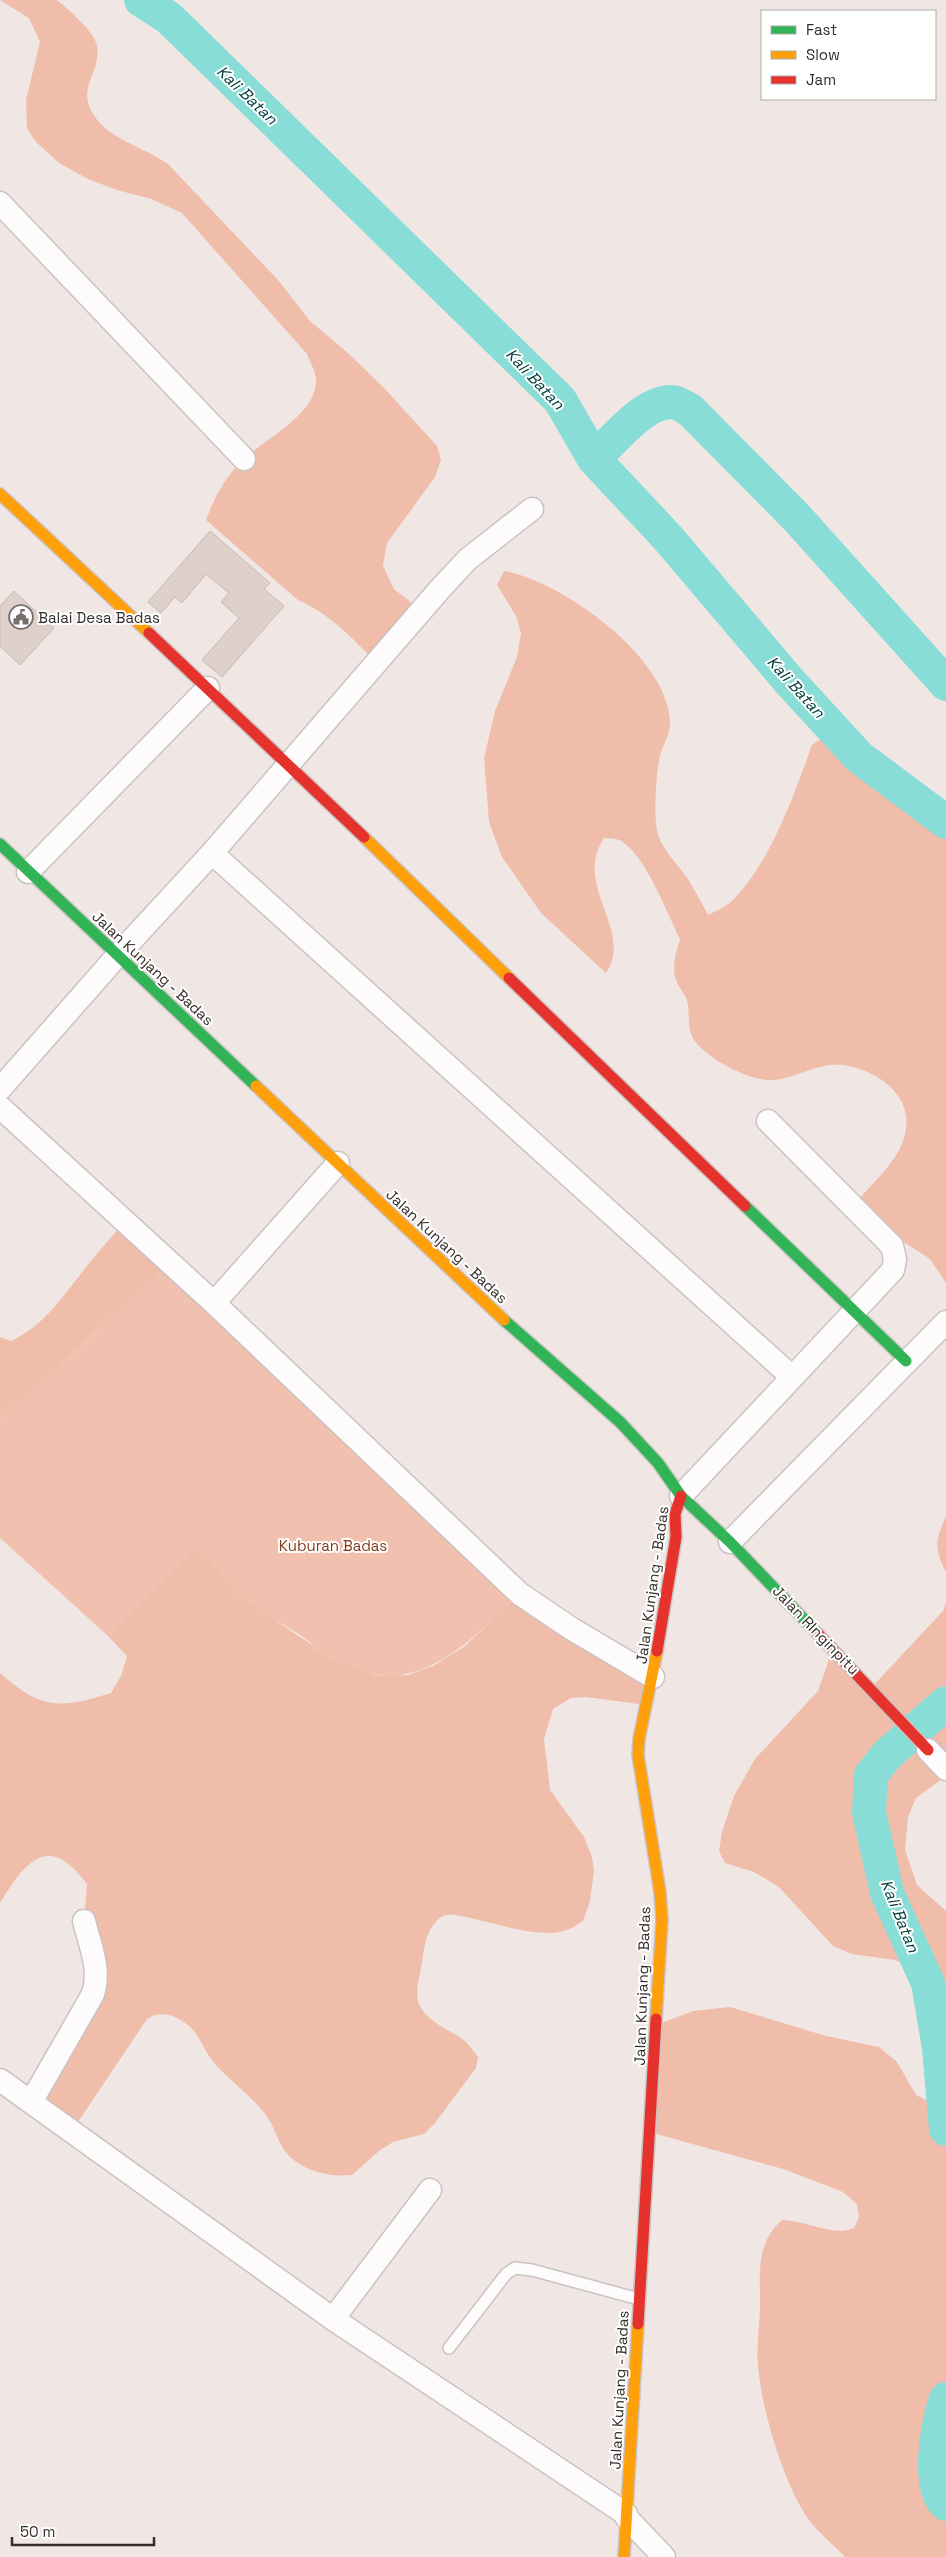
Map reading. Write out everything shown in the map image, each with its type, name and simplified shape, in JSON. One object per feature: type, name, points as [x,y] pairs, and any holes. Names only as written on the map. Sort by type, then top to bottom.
[{"type":"main road","points":[[0,494],[288,762],[461,932],[906,1361]]},
{"type":"main road","name":"Jalan Kunjang - Badas","points":[[0,844],[497,1314],[620,1422],[658,1463],[681,1496],[675,1514],[676,1537],[653,1677],[639,1739],[638,1755],[660,1892],[662,1920],[624,2557]]},
{"type":"main road","name":"Jalan RInginpitu","points":[[681,1496],[730,1542],[872,1688],[928,1750]]},
{"type":"street","points":[[0,203],[244,459]]},
{"type":"street","points":[[0,1089],[117,956],[212,853],[288,762],[440,589],[468,559],[532,509]]},
{"type":"street","points":[[28,872],[208,688]]},
{"type":"street","points":[[212,853],[792,1377]]},
{"type":"street","points":[[0,1107],[214,1303],[520,1594],[572,1629],[653,1677]]},
{"type":"street","points":[[681,1496],[893,1270],[895,1259],[892,1246],[768,1120]]},
{"type":"street","points":[[214,1303],[338,1163]]},
{"type":"street","points":[[730,1542],[946,1322]]},
{"type":"street","name":"Jalan RInginpitu","points":[[928,1750],[946,1769]]},
{"type":"street","points":[[31,2102],[93,1994],[97,1982],[97,1970],[84,1921]]},
{"type":"street","points":[[0,2080],[333,2319],[626,2515],[664,2557]]},
{"type":"street","points":[[333,2319],[430,2190]]},
{"type":"lane","points":[[448,2348],[506,2274],[515,2268],[532,2270],[639,2299]]},
{"type":"green space","name":"Kuburan Badas","points":[[170,1263],[520,1594],[480,1631],[459,1648],[437,1662],[415,1672],[390,1676],[365,1673],[337,1662],[300,1635],[253,1607],[233,1590],[198,1546],[108,1636],[0,1538],[0,1419]]},
{"type":"shaded area","points":[[0,0],[57,0],[80,21],[91,34],[97,46],[95,65],[87,91],[91,110],[99,122],[123,140],[168,164],[278,280],[310,321],[348,353],[384,388],[437,446],[441,460],[435,477],[387,543],[383,566],[394,589],[421,610],[376,662],[340,627],[320,612],[298,600],[206,520],[221,487],[237,466],[253,451],[289,424],[308,404],[314,392],[316,377],[307,354],[182,213],[151,199],[117,190],[88,179],[59,163],[35,141],[27,128],[26,100],[40,42],[29,18]]},
{"type":"shaded area","points":[[504,571],[528,578],[555,590],[582,607],[609,627],[633,650],[653,674],[666,699],[670,724],[669,732],[662,748],[657,773],[656,828],[667,852],[688,879],[708,915],[731,902],[758,868],[789,807],[812,745],[836,731],[859,757],[946,822],[946,1283],[930,1259],[902,1241],[892,1246],[853,1206],[890,1164],[903,1140],[906,1124],[905,1110],[899,1097],[889,1086],[861,1070],[835,1064],[817,1067],[783,1079],[764,1080],[740,1073],[704,1051],[691,1034],[688,1004],[674,973],[674,961],[680,939],[662,900],[638,857],[619,840],[604,838],[596,856],[595,873],[598,891],[610,924],[613,941],[613,957],[606,973],[541,913],[502,857],[489,822],[484,758],[495,711],[517,657],[521,633],[516,616],[497,585]]},
{"type":"shaded area","points":[[125,1221],[170,1263],[0,1419],[0,1337],[11,1341],[23,1335],[42,1320]]},
{"type":"shaded area","points":[[946,1516],[946,1572],[939,1557],[937,1544]]},
{"type":"shaded area","points":[[198,1546],[239,1596],[337,1662],[376,1676],[408,1675],[433,1666],[465,1646],[520,1594],[653,1677],[646,1705],[586,1697],[571,1698],[553,1709],[544,1739],[550,1790],[584,1837],[592,1857],[594,1871],[590,1901],[583,1921],[567,1930],[553,1933],[517,1929],[452,1915],[443,1916],[433,1925],[425,1943],[418,1986],[419,2003],[425,2014],[468,2044],[478,2057],[476,2068],[435,2123],[424,2134],[393,2142],[379,2151],[352,2175],[330,2175],[308,2169],[290,2157],[280,2144],[271,2123],[258,2105],[211,2059],[192,2029],[173,2016],[163,2014],[147,2019],[72,2131],[31,2102],[93,1994],[84,1921],[87,1884],[73,1868],[60,1859],[49,1856],[38,1858],[19,1875],[0,1903],[0,1673],[28,1694],[52,1703],[78,1702],[111,1693],[121,1676],[127,1656],[108,1636]]},
{"type":"shaded area","points":[[946,1603],[946,1776],[916,1798],[908,1817],[905,1850],[917,1885],[946,1911],[946,2557],[845,2557],[813,2525],[803,2510],[784,2471],[769,2426],[760,2383],[758,2357],[760,2269],[761,2259],[768,2238],[782,2220],[837,2231],[846,2230],[854,2228],[859,2217],[857,2204],[843,2192],[783,2169],[649,2132],[656,2025],[693,2011],[730,2007],[826,2036],[879,2047],[897,2062],[916,2095],[930,2102],[943,2092],[936,2016],[924,1973],[895,1960],[852,1954],[833,1946],[779,1887],[754,1872],[725,1863],[719,1851],[722,1832],[734,1796],[755,1759],[818,1691],[833,1648],[872,1687],[943,1611]]},
{"type":"building","points":[[210,531],[270,583],[264,589],[284,606],[222,677],[202,660],[239,618],[221,602],[229,593],[206,574],[182,603],[175,597],[161,613],[148,602]]},
{"type":"building","name":"Balai Desa Badas","points":[[14,591],[54,628],[20,665],[0,646],[0,606]]},
{"type":"waterway","name":"Kali Batan","points":[[141,0],[169,18],[560,400],[594,459],[668,538],[790,682],[859,757],[946,822]]},
{"type":"waterway","points":[[594,459],[630,423],[651,408],[661,403],[672,402],[690,410],[796,517],[946,684]]},
{"type":"waterway","name":"Kali Batan","points":[[946,1703],[887,1755],[871,1775],[869,1812],[887,1893],[928,1983],[939,2048],[946,2129]]},
{"type":"waterway","name":"Kali Batan","points":[[946,2399],[937,2438],[935,2469],[936,2483],[940,2495],[946,2504]]},
{"type":"traffic: fast","points":[[0,844],[256,1086]]},
{"type":"traffic: fast","points":[[745,1206],[906,1361]]},
{"type":"traffic: fast","points":[[504,1320],[620,1422],[658,1463],[681,1496],[730,1542],[818,1634]]},
{"type":"traffic: slow","points":[[0,494],[149,633]]},
{"type":"traffic: slow","points":[[364,837],[509,978]]},
{"type":"traffic: slow","points":[[256,1086],[504,1320]]},
{"type":"traffic: slow","points":[[656,2019],[662,1920],[660,1892],[638,1755],[639,1739],[657,1651]]},
{"type":"traffic: slow","points":[[624,2557],[638,2324]]},
{"type":"traffic: jam","points":[[149,633],[364,837]]},
{"type":"traffic: jam","points":[[509,978],[745,1206]]},
{"type":"traffic: jam","points":[[657,1651],[676,1537],[675,1514],[681,1496]]},
{"type":"traffic: jam","points":[[818,1634],[928,1750]]},
{"type":"traffic: jam","points":[[638,2324],[656,2019]]},
{"type":"place","name":"Balai Desa Badas","points":[[21,617]]}]
